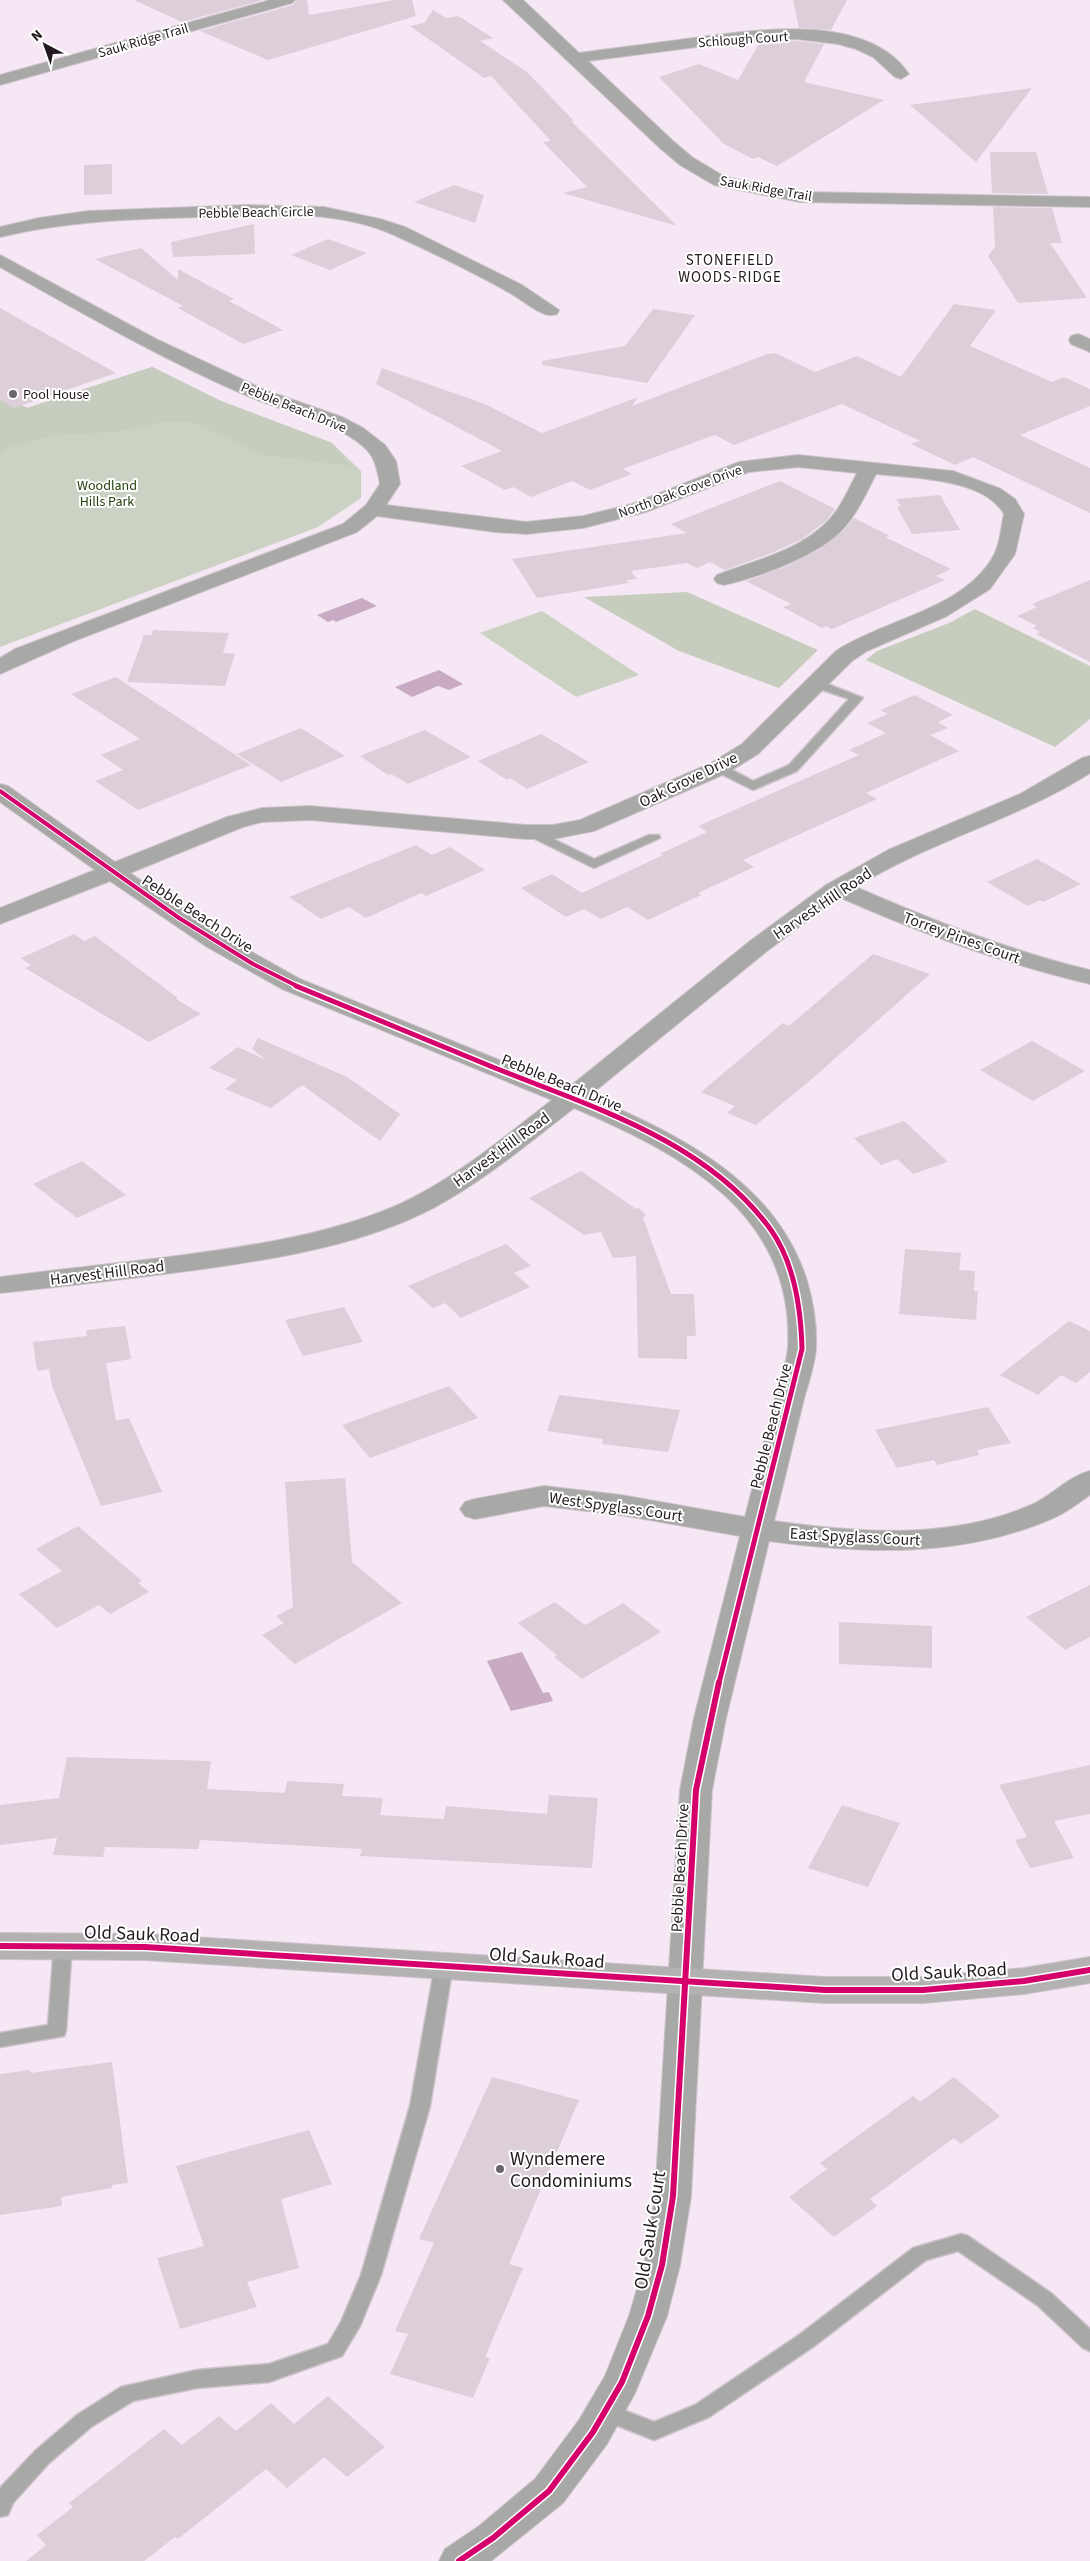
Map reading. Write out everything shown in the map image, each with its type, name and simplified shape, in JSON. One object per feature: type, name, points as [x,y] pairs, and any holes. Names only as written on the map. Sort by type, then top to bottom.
[{"type":"street","name":"Sauk Ridge Trail","points":[[0,80],[287,0]]},
{"type":"street","name":"Sauk Ridge Trail","points":[[511,0],[517,3],[667,145],[686,161],[720,182],[800,197],[1090,202]]},
{"type":"street","name":"Schlough Court","points":[[574,58],[736,37],[804,36],[840,40],[862,46],[888,59],[901,74]]},
{"type":"street","name":"Pebble Beach Circle","points":[[0,232],[50,221],[85,216],[284,210],[340,214],[380,223],[399,230],[516,289],[550,310]]},
{"type":"street","name":"Pebble Beach Drive","points":[[0,260],[149,343],[258,394],[335,421],[356,432],[378,449],[386,461],[390,484],[373,509],[350,528],[322,541],[66,636],[23,654],[0,667]]},
{"type":"street","name":"North Oak Grove Drive","points":[[373,509],[495,526],[526,528],[583,522],[617,514],[746,466],[798,461],[869,468]]},
{"type":"street","points":[[724,579],[795,551],[827,533],[851,503],[869,468]]},
{"type":"street","name":"Oak Grove Drive","points":[[0,917],[235,822],[284,813],[356,816],[531,832],[553,832],[586,826],[719,768],[750,749],[815,683],[859,646],[939,611],[967,596],[983,584],[1005,554],[1014,514],[1008,503],[994,493],[972,483],[946,476],[869,468]]},
{"type":"street","name":"Harvest Hill Road","points":[[0,1285],[250,1255],[336,1236],[410,1209],[467,1176],[570,1099],[778,931],[838,888],[884,862],[1038,794],[1090,763]]},
{"type":"street","name":"Pebble Beach Drive","points":[[0,791],[115,872],[262,970],[291,984],[623,1120],[679,1148],[709,1168],[742,1198],[772,1230],[792,1274],[800,1306],[802,1349],[710,1718],[696,1790],[688,1903],[686,1982]]},
{"type":"street","name":"Torrey Pines Court","points":[[838,888],[890,911],[1039,965],[1090,977]]},
{"type":"street","name":"East Spyglass Court","points":[[757,1529],[822,1538],[896,1541],[940,1540],[977,1533],[1042,1512],[1090,1481]]},
{"type":"street","name":"West Spyglass Court","points":[[475,1509],[544,1496],[621,1505],[757,1529]]},
{"type":"street","name":"Old Sauk Road","points":[[0,1946],[145,1947],[825,1990],[922,1990],[1024,1981],[1090,1970]]},
{"type":"street","name":"Old Sauk Court","points":[[459,2561],[493,2538],[549,2491],[593,2432],[622,2382],[648,2316],[662,2265],[673,2196],[686,1982]]},
{"type":"lane","points":[[719,768],[753,786],[793,768],[857,698],[815,683]]},
{"type":"lane","points":[[531,832],[594,864],[654,838]]},
{"type":"lane","points":[[0,2040],[57,2031],[63,1945]]},
{"type":"lane","points":[[0,2508],[5,2497],[42,2457],[84,2421],[128,2393],[197,2379],[269,2373],[335,2350],[350,2326],[371,2276],[420,2106],[444,1965]]},
{"type":"lane","points":[[605,2412],[654,2431],[702,2411],[806,2341],[920,2254],[961,2242],[1044,2299],[1090,2342]]},
{"type":"green space","name":"Woodland Hills Park","points":[[152,367],[221,401],[332,443],[361,471],[361,498],[318,527],[0,647],[0,393],[27,408]]},
{"type":"green space","points":[[152,367],[221,401],[332,443],[351,466],[264,455],[189,421],[162,422],[116,432],[54,435],[8,448],[0,453],[0,393],[27,408]]},
{"type":"green space","points":[[687,592],[818,650],[779,688],[679,651],[584,597]]},
{"type":"green space","points":[[975,609],[1090,666],[1090,719],[1055,747],[866,660],[877,651],[949,623]]},
{"type":"green space","points":[[542,611],[639,675],[576,697],[480,633]]},
{"type":"shaded area","points":[[362,598],[377,606],[336,622],[333,620],[328,622],[317,615]]},
{"type":"shaded area","points":[[439,670],[463,684],[449,690],[438,686],[412,697],[395,687]]},
{"type":"shaded area","points":[[522,1652],[543,1693],[549,1692],[553,1701],[511,1711],[487,1661]]},
{"type":"building","points":[[134,0],[263,0],[182,22]]},
{"type":"building","points":[[297,0],[307,0],[309,15],[394,0],[412,0],[416,16],[268,60],[200,31],[293,5]]},
{"type":"building","points":[[793,0],[847,0],[831,30],[799,28]]},
{"type":"building","points":[[433,10],[446,18],[458,16],[493,38],[480,41],[527,72],[574,121],[571,121],[677,226],[563,193],[587,187],[543,142],[551,141],[491,76],[484,78],[410,26],[424,23]]},
{"type":"building","points":[[796,41],[824,44],[804,82],[884,100],[777,166],[758,157],[753,159],[724,144],[659,77],[699,64],[738,80],[760,42]]},
{"type":"building","points":[[1032,88],[976,162],[910,105]]},
{"type":"building","points":[[990,152],[1036,152],[1048,194],[992,193]]},
{"type":"building","points":[[112,164],[112,194],[84,195],[84,165]]},
{"type":"building","points":[[454,185],[484,195],[475,223],[414,202]]},
{"type":"building","points":[[993,207],[1052,208],[1062,243],[1050,243],[1087,298],[1018,303],[988,256],[995,247]]},
{"type":"building","points":[[254,224],[255,254],[173,257],[171,242]]},
{"type":"building","points":[[328,239],[367,253],[330,270],[291,255]]},
{"type":"building","points":[[141,248],[178,280],[178,269],[234,299],[229,301],[283,330],[243,344],[178,308],[183,306],[95,259]]},
{"type":"building","points":[[954,304],[996,310],[970,346],[1052,382],[1064,377],[1090,389],[1090,406],[1020,435],[1090,468],[1090,513],[973,457],[955,465],[911,444],[920,441],[842,404],[734,445],[715,435],[709,437],[623,469],[632,474],[590,490],[572,481],[531,497],[513,487],[505,490],[461,466],[502,451],[376,384],[382,368],[485,404],[542,433],[638,397],[632,406],[767,354],[775,353],[815,372],[857,356],[901,377]]},
{"type":"building","points":[[0,308],[116,373],[14,408],[0,400]]},
{"type":"building","points":[[653,309],[695,315],[647,383],[542,365],[542,361],[625,346]]},
{"type":"building","points":[[780,481],[835,509],[826,521],[802,539],[774,552],[725,570],[710,562],[697,568],[687,563],[631,571],[637,579],[626,580],[629,583],[537,598],[512,559],[687,533],[671,524]]},
{"type":"building","points":[[940,495],[960,530],[912,534],[897,507],[901,506],[896,499]]},
{"type":"building","points":[[854,518],[890,536],[885,537],[951,569],[936,576],[945,580],[832,629],[826,626],[822,628],[783,607],[791,604],[746,581],[787,566],[819,550],[843,531]]},
{"type":"building","points":[[1090,580],[1090,662],[1036,634],[1040,632],[1033,628],[1037,626],[1017,616],[1037,607],[1032,604]]},
{"type":"building","points":[[153,630],[229,633],[223,653],[235,654],[225,686],[127,682],[144,635],[152,635]]},
{"type":"building","points":[[116,677],[251,765],[138,810],[95,781],[123,770],[101,755],[140,739],[71,694]]},
{"type":"building","points":[[915,695],[953,715],[938,722],[948,728],[930,735],[959,751],[866,793],[877,799],[743,860],[754,867],[698,893],[701,895],[648,920],[627,907],[601,919],[584,909],[566,917],[521,888],[552,874],[582,893],[663,855],[660,854],[707,832],[698,826],[859,755],[849,750],[886,733],[867,723],[888,714],[880,710]]},
{"type":"building","points":[[301,728],[345,756],[281,782],[237,754]]},
{"type":"building","points":[[425,730],[471,757],[408,784],[391,774],[388,775],[360,756]]},
{"type":"building","points":[[541,734],[589,762],[527,789],[510,778],[507,780],[478,761]]},
{"type":"building","points":[[416,845],[432,855],[450,847],[485,870],[426,896],[421,893],[366,918],[349,907],[321,919],[289,897]]},
{"type":"building","points":[[1037,859],[1081,884],[1043,902],[1040,900],[1028,906],[987,882]]},
{"type":"building","points":[[74,934],[84,941],[95,936],[178,998],[176,999],[201,1014],[149,1042],[25,968],[31,965],[21,958]]},
{"type":"building","points":[[873,954],[930,974],[813,1078],[756,1125],[727,1113],[735,1106],[701,1092],[783,1023],[789,1026]]},
{"type":"building","points":[[258,1038],[347,1077],[400,1114],[380,1141],[302,1085],[271,1108],[225,1089],[237,1080],[209,1068],[238,1047],[266,1060],[252,1049]]},
{"type":"building","points":[[1032,1041],[1085,1071],[1033,1101],[980,1070]]},
{"type":"building","points":[[904,1121],[948,1162],[913,1174],[897,1159],[881,1165],[854,1138]]},
{"type":"building","points":[[82,1161],[126,1195],[77,1218],[33,1184]]},
{"type":"building","points":[[581,1171],[636,1209],[639,1208],[646,1215],[643,1218],[671,1294],[694,1294],[696,1336],[687,1336],[687,1359],[638,1358],[636,1256],[613,1258],[601,1232],[584,1235],[529,1198]]},
{"type":"building","points":[[506,1244],[531,1266],[514,1273],[530,1287],[461,1318],[445,1303],[433,1308],[408,1286]]},
{"type":"building","points":[[905,1249],[961,1253],[959,1270],[975,1271],[974,1291],[978,1291],[976,1320],[899,1314]]},
{"type":"building","points":[[344,1307],[363,1342],[303,1356],[285,1320]]},
{"type":"building","points":[[1069,1321],[1090,1331],[1090,1372],[1076,1383],[1061,1375],[1038,1395],[1000,1375]]},
{"type":"building","points":[[125,1326],[131,1359],[106,1363],[116,1421],[129,1418],[162,1492],[101,1506],[52,1386],[49,1369],[37,1371],[33,1342],[87,1336],[86,1330]]},
{"type":"building","points":[[449,1386],[478,1418],[370,1458],[342,1425]]},
{"type":"building","points":[[559,1395],[680,1410],[668,1452],[602,1444],[603,1439],[547,1431]]},
{"type":"building","points":[[988,1407],[1011,1443],[977,1450],[979,1455],[937,1465],[934,1460],[897,1468],[875,1430]]},
{"type":"building","points":[[345,1478],[352,1562],[402,1603],[295,1664],[262,1635],[284,1623],[276,1616],[293,1607],[285,1482]]},
{"type":"building","points":[[78,1526],[142,1581],[138,1583],[149,1592],[110,1614],[99,1605],[57,1628],[19,1594],[62,1571],[36,1549]]},
{"type":"building","points":[[1090,1585],[1090,1637],[1065,1650],[1026,1617]]},
{"type":"building","points":[[555,1602],[585,1625],[623,1603],[661,1632],[582,1679],[554,1657],[557,1655],[518,1623]]},
{"type":"building","points":[[839,1622],[932,1626],[932,1668],[839,1664]]},
{"type":"building","points":[[67,1757],[211,1761],[207,1789],[285,1793],[287,1781],[344,1784],[342,1796],[383,1798],[380,1815],[444,1819],[446,1806],[547,1814],[549,1795],[598,1798],[592,1868],[360,1856],[362,1849],[200,1840],[198,1849],[105,1847],[103,1857],[53,1855],[57,1838],[0,1845],[0,1805],[59,1798]]},
{"type":"building","points":[[1090,1765],[1090,1814],[1054,1821],[1074,1858],[1030,1868],[1015,1840],[1027,1837],[999,1785]]},
{"type":"building","points":[[842,1805],[900,1823],[868,1887],[808,1868]]},
{"type":"building","points":[[112,2062],[128,2183],[112,2185],[112,2188],[61,2197],[62,2206],[0,2215],[0,2074],[30,2070],[31,2073]]},
{"type":"building","name":"Wyndemere Condominiums","points":[[492,2077],[579,2100],[509,2264],[523,2268],[485,2357],[490,2358],[473,2398],[390,2374],[408,2334],[395,2331],[434,2243],[419,2239]]},
{"type":"building","points":[[954,2077],[1000,2116],[961,2144],[954,2138],[870,2199],[877,2206],[834,2237],[789,2197],[827,2169],[820,2163],[913,2096],[920,2102]]},
{"type":"building","points":[[309,2130],[332,2184],[281,2199],[299,2268],[247,2282],[257,2307],[180,2329],[157,2258],[204,2246],[176,2166]]},
{"type":"building","points":[[328,2396],[385,2447],[347,2477],[324,2457],[287,2488],[266,2469],[178,2539],[175,2537],[144,2561],[26,2561],[46,2545],[37,2535],[73,2507],[69,2503],[164,2429],[182,2445],[219,2416],[236,2431],[271,2403],[294,2424]]},
{"type":"cycle path","points":[[0,791],[142,893],[253,964],[291,984],[614,1116],[685,1152],[717,1174],[746,1200],[771,1230],[787,1263],[798,1298],[802,1349],[710,1718],[696,1790],[673,2196],[662,2265],[648,2316],[622,2382],[593,2432],[549,2491],[493,2538],[459,2561]]},
{"type":"cycle path","points":[[0,1946],[145,1947],[825,1990],[923,1990],[1024,1981],[1090,1970]]},
{"type":"place","name":"Pool House","points":[[13,394]]},
{"type":"place","name":"Wyndemere Condominiums","points":[[500,2169]]},
{"type":"district","name":"STONEFIELD WOODS-RIDGE","points":[[730,268]]}]
